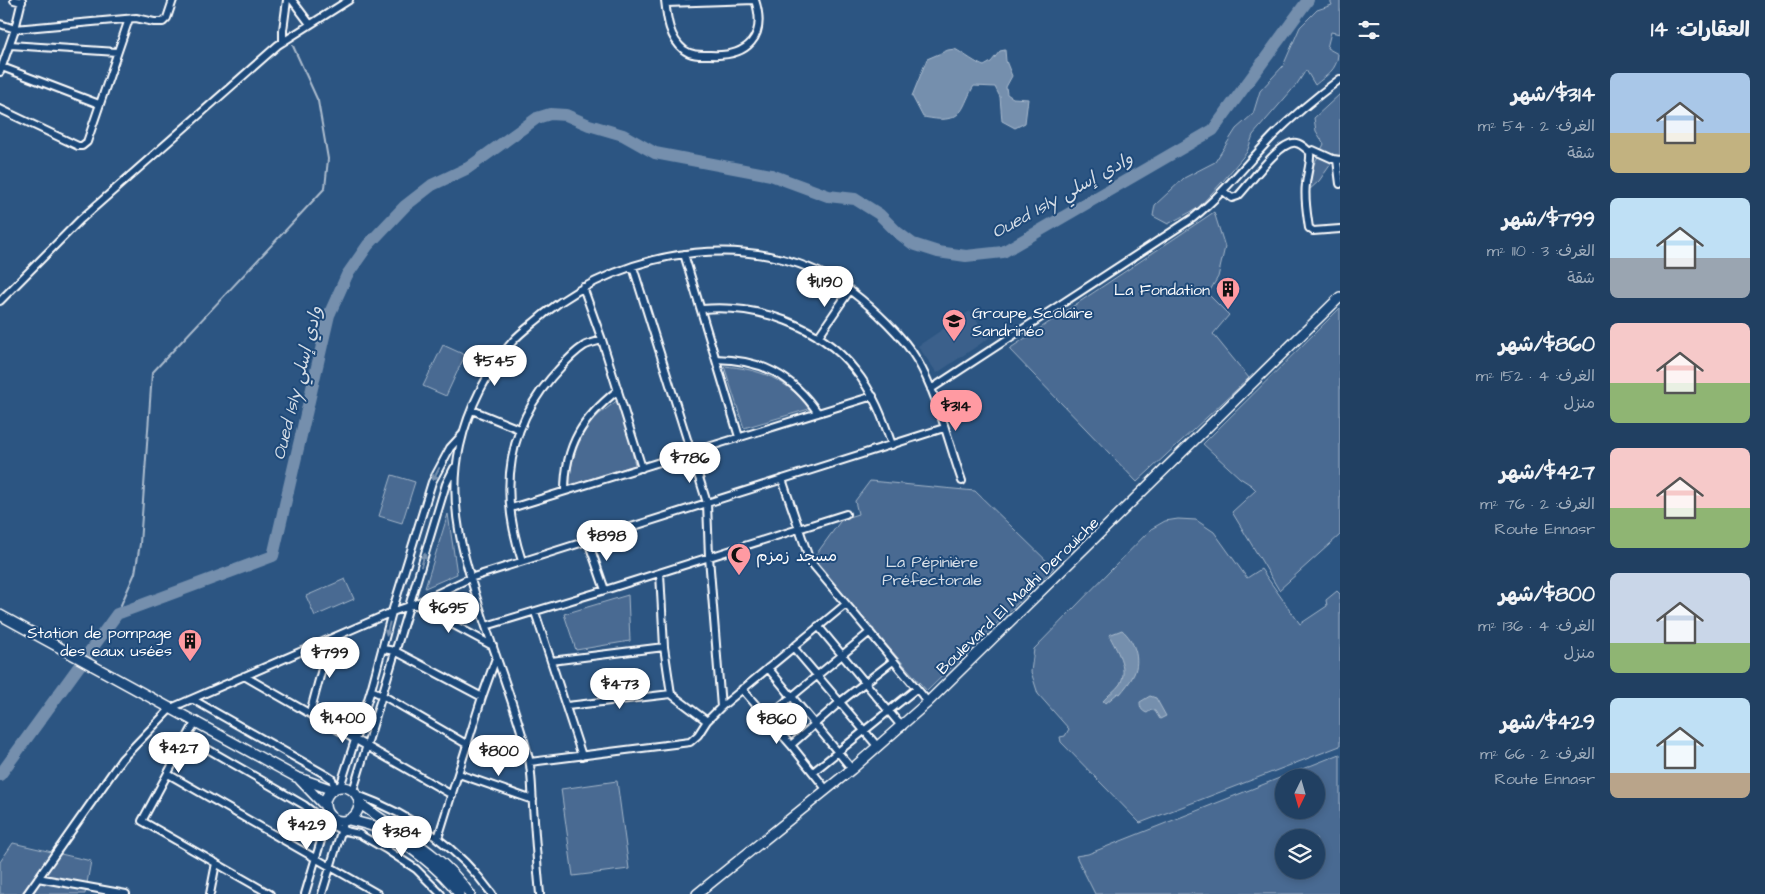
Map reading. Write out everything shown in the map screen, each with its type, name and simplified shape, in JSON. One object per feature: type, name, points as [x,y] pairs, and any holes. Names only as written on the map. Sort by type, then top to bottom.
[{"type":"street","points":[[14,0],[22,1],[10,45],[3,56],[1,70],[99,104]]},
{"type":"street","points":[[0,24],[15,29],[128,19],[163,22],[167,18],[173,0]]},
{"type":"street","points":[[283,42],[287,0]]},
{"type":"street","points":[[292,0],[310,24]]},
{"type":"street","points":[[0,302],[80,220],[283,42],[348,0]]},
{"type":"street","points":[[755,0],[759,13],[758,32],[752,42],[743,50],[732,54],[713,56],[693,54],[685,50],[672,34],[666,2],[755,0]]},
{"type":"street","points":[[0,109],[80,146],[87,142],[128,19]]},
{"type":"street","points":[[10,45],[117,52]]},
{"type":"street","points":[[931,389],[1193,218],[1274,135],[1310,102],[1340,79]]},
{"type":"street","points":[[1222,190],[1232,198],[1238,196],[1277,152],[1288,144],[1297,144],[1310,152],[1313,150],[1338,160],[1340,184]]},
{"type":"street","points":[[1310,152],[1311,159],[1305,195],[1309,228],[1313,231],[1340,229]]},
{"type":"street","points":[[540,894],[530,762],[470,578],[454,503],[457,461],[463,434],[472,410],[488,378],[512,342],[564,299],[583,287],[633,267],[684,254],[717,251],[763,255],[805,266],[850,290],[874,311],[917,359],[931,389],[962,481]]},
{"type":"street","points":[[684,254],[739,437]]},
{"type":"street","points":[[633,267],[707,503],[709,557],[721,707]]},
{"type":"street","points":[[583,287],[602,340],[642,468]]},
{"type":"street","points":[[818,337],[850,290]]},
{"type":"street","name":"Boulevard El Madhi Derouiche","points":[[697,894],[902,727],[1340,297]]},
{"type":"street","points":[[702,309],[730,308],[757,312],[791,323],[818,337],[848,361],[873,396],[892,445]]},
{"type":"street","points":[[522,561],[511,508],[510,472],[519,429],[538,395],[562,366],[585,346],[602,340]]},
{"type":"street","points":[[716,359],[746,362],[771,369],[798,388],[818,412]]},
{"type":"street","points":[[565,491],[567,463],[577,435],[593,412],[618,390]]},
{"type":"street","points":[[511,508],[873,396]]},
{"type":"street","points":[[472,410],[519,429]]},
{"type":"street","points":[[27,894],[122,759],[171,708],[412,605],[470,578],[944,428]]},
{"type":"street","points":[[305,894],[327,814],[327,797],[336,789],[356,739],[432,482],[450,448],[463,434]]},
{"type":"street","points":[[457,461],[446,484],[412,605],[382,694],[354,792],[359,803],[380,819],[410,837],[441,861],[470,894]]},
{"type":"street","points":[[782,480],[797,529],[810,562],[928,702]]},
{"type":"street","points":[[486,626],[846,514]]},
{"type":"street","points":[[588,541],[605,590]]},
{"type":"street","points":[[660,573],[664,647],[671,694]]},
{"type":"street","points":[[530,762],[690,742],[721,707],[846,604]]},
{"type":"street","points":[[412,605],[493,646]]},
{"type":"street","points":[[535,612],[582,756]]},
{"type":"street","points":[[0,615],[296,777],[336,789],[345,787],[403,816],[438,838],[469,865],[492,894]]},
{"type":"street","points":[[818,626],[902,727]]},
{"type":"street","points":[[767,717],[870,632]]},
{"type":"street","points":[[310,713],[330,639]]},
{"type":"street","points":[[551,661],[664,647]]},
{"type":"street","points":[[793,647],[878,748]]},
{"type":"street","points":[[383,649],[396,652],[482,698]]},
{"type":"street","points":[[438,838],[496,658]]},
{"type":"street","points":[[790,744],[893,661]]},
{"type":"street","points":[[768,668],[852,769]]},
{"type":"street","points":[[244,676],[452,795]]},
{"type":"street","points":[[813,772],[916,688]]},
{"type":"street","points":[[742,689],[826,789]]},
{"type":"street","points":[[371,690],[382,694],[468,746]]},
{"type":"street","points":[[567,706],[671,694],[707,721]]},
{"type":"street","points":[[192,699],[326,775],[332,779],[336,789]]},
{"type":"street","points":[[196,721],[142,821],[270,894]]},
{"type":"street","points":[[187,737],[304,805],[327,814],[345,824],[387,850],[416,869],[436,893]]},
{"type":"street","points":[[168,774],[376,893]]},
{"type":"street","points":[[459,774],[532,800]]},
{"type":"street","points":[[296,777],[327,814]]},
{"type":"street","points":[[322,894],[345,824],[355,815],[359,803]]},
{"type":"street","points":[[345,824],[375,827],[405,845],[435,868],[459,894]]},
{"type":"street","points":[[210,894],[216,863]]},
{"type":"street","points":[[38,878],[103,892],[126,894]]},
{"type":"shaded area","points":[[955,49],[984,66],[991,62],[1000,51],[1005,50],[1006,61],[1012,76],[1006,87],[1007,94],[1013,98],[1028,99],[1025,123],[1015,128],[1002,121],[1000,97],[995,87],[974,86],[961,111],[953,117],[933,119],[923,117],[912,96],[927,59]]},
{"type":"shaded area","name":"Groupe Scolaire Sandrinéo","points":[[970,311],[989,338],[937,373],[918,346]]},
{"type":"shaded area","points":[[1122,630],[1133,644],[1137,662],[1136,668],[1131,679],[1120,694],[1118,693],[1106,703],[1103,701],[1120,684],[1123,672],[1118,652],[1109,635]]},
{"type":"shaded area","points":[[1150,696],[1156,698],[1166,716],[1160,719],[1155,711],[1151,710],[1147,713],[1142,710],[1140,702]]},
{"type":"green space","points":[[1330,0],[1340,0],[1340,34],[1331,32],[1327,48],[1338,54],[1336,64],[1331,72],[1315,85],[1306,70],[1297,84],[1253,135],[1247,152],[1198,208],[1168,224],[1153,216],[1155,205],[1184,178],[1215,162],[1236,129],[1253,114],[1260,91],[1283,66],[1300,27],[1317,10],[1332,5]]},
{"type":"green space","points":[[1340,94],[1340,158],[1333,161],[1319,181],[1308,191],[1307,178],[1324,144],[1316,131],[1314,118]]},
{"type":"green space","points":[[1214,212],[1225,247],[1218,277],[1208,294],[1229,315],[1213,334],[1249,378],[1137,482],[1009,349]]},
{"type":"green space","points":[[1340,308],[1340,535],[1279,590],[1232,512],[1256,490],[1203,444]]},
{"type":"green space","points":[[443,345],[465,355],[446,396],[423,386]]},
{"type":"green space","points":[[724,366],[737,367],[772,377],[792,390],[809,409],[744,428]]},
{"type":"green space","points":[[620,398],[635,465],[570,485],[573,459],[583,434],[599,414]]},
{"type":"green space","points":[[392,475],[415,482],[402,523],[379,516]]},
{"type":"green space","name":"La Pépinière Préfectorale","points":[[870,481],[975,491],[1054,568],[927,691],[812,560],[842,519],[858,514],[855,501]]},
{"type":"green space","points":[[448,514],[457,574],[425,588]]},
{"type":"green space","points":[[1178,519],[1196,520],[1214,532],[1247,578],[1261,569],[1300,624],[1327,606],[1326,600],[1337,591],[1340,594],[1340,746],[1280,769],[1275,769],[1275,771],[1140,823],[1061,742],[1060,737],[1065,736],[1069,729],[1038,694],[1031,672],[1034,649],[1151,529],[1165,521]]},
{"type":"green space","points":[[345,579],[354,599],[315,616],[306,596]]},
{"type":"green space","points":[[628,595],[630,641],[576,650],[564,614]]},
{"type":"green space","points":[[1340,754],[1340,894],[1095,894],[1076,856],[1088,854],[1275,780],[1275,819],[1325,819],[1325,769],[1302,769]]},
{"type":"green space","points":[[617,781],[629,869],[573,876],[561,789]]},
{"type":"green space","points":[[13,843],[91,861],[85,894],[0,894],[0,862]]},
{"type":"waterway","name":"Oued Isly وادي إسلي","points":[[0,775],[117,614],[273,556],[329,315],[347,275],[368,245],[405,206],[432,185],[468,168],[537,118],[550,114],[566,115],[589,125],[623,135],[655,153],[771,175],[828,196],[855,199],[879,214],[897,232],[913,244],[938,252],[966,256],[1003,252],[1213,130],[1308,0]]},
{"type":"waterway","points":[[117,614],[135,573],[140,544],[152,373],[325,188],[328,159],[318,101],[293,46]]},
{"type":"place","name":"La Fondation","points":[[1228,310]]},
{"type":"place","name":"Groupe Scolaire Sandrinéo","points":[[954,342]]},
{"type":"place","name":"مسجد زمزم","points":[[739,576]]},
{"type":"place","name":"Station de pompage des eaux usées","points":[[190,662]]}]
